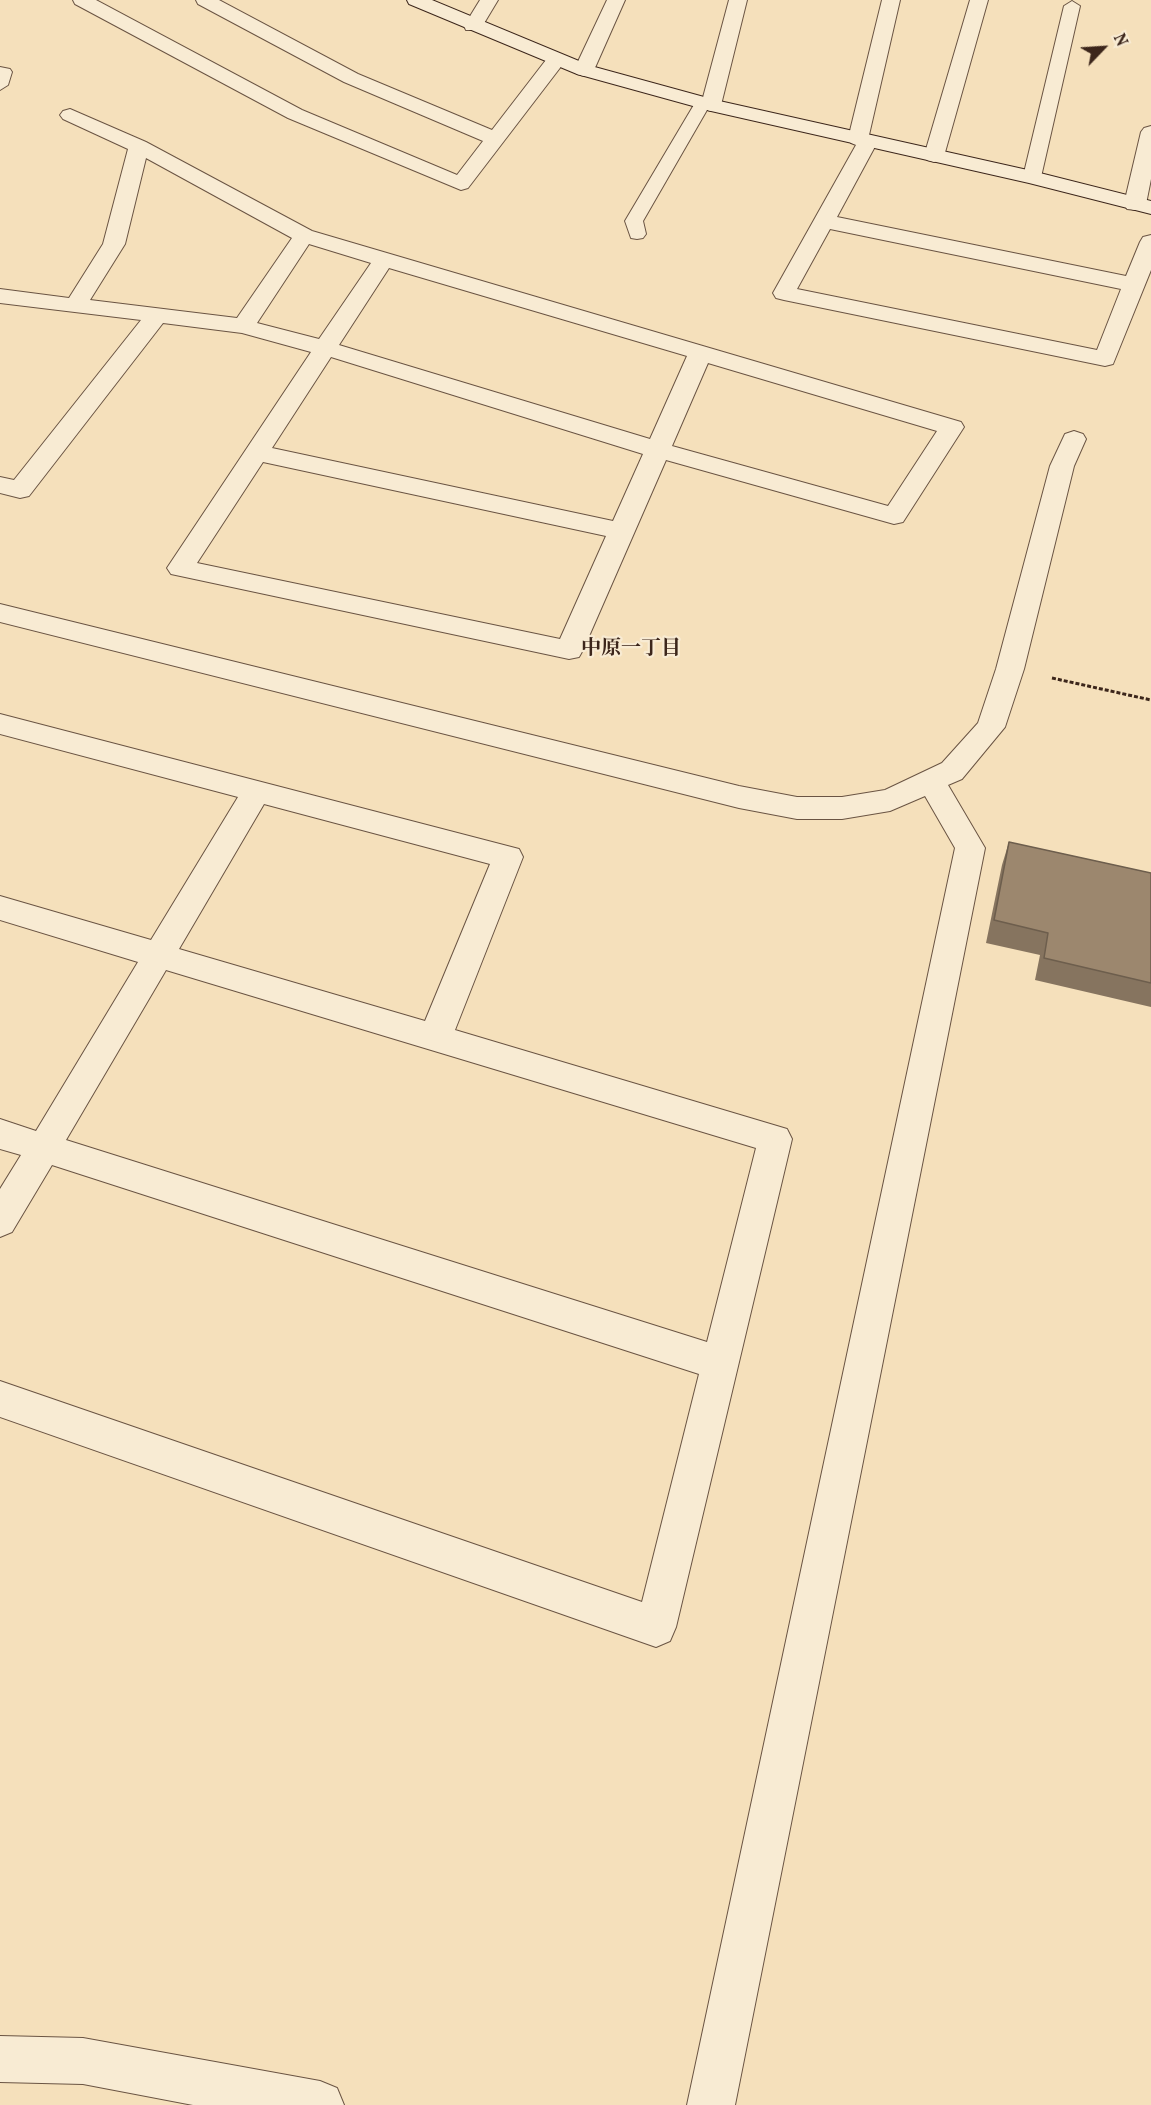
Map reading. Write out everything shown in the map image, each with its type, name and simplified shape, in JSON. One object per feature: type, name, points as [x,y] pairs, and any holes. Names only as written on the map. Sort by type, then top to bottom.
[{"type":"street","points":[[82,0],[295,114],[461,184],[556,60]]},
{"type":"street","points":[[205,0],[351,78],[494,138]]},
{"type":"street","points":[[416,0],[473,26],[584,70],[707,104],[1032,177],[1143,206],[1151,132]]},
{"type":"street","points":[[473,26],[489,0]]},
{"type":"street","points":[[584,70],[616,0]]},
{"type":"street","points":[[707,104],[738,0]]},
{"type":"street","points":[[891,0],[863,140],[825,221],[784,293],[1105,359],[1151,242]]},
{"type":"street","points":[[934,156],[979,0]]},
{"type":"street","points":[[0,296],[243,326],[325,348],[658,450],[894,516],[952,427],[304,236],[139,146],[70,115]]},
{"type":"street","points":[[76,304],[114,244],[139,146]]},
{"type":"street","points":[[825,221],[1135,285]]},
{"type":"street","points":[[243,326],[304,236]]},
{"type":"street","points":[[383,261],[180,568],[569,650],[700,354]]},
{"type":"street","points":[[0,485],[20,490],[157,315]]},
{"type":"street","points":[[0,613],[739,797],[808,808],[851,807],[890,800],[952,771],[991,727],[1010,669],[1062,466],[1074,439]]},
{"type":"street","points":[[258,453],[622,531]]},
{"type":"street","points":[[0,724],[508,857],[435,1038]]},
{"type":"street","points":[[711,2105],[970,848],[931,781]]},
{"type":"street","points":[[0,1221],[256,792]]},
{"type":"street","points":[[0,908],[775,1139],[656,1627],[0,1400]]},
{"type":"street","points":[[0,1134],[720,1363]]},
{"type":"street","points":[[0,2059],[83,2061],[320,2105]]},
{"type":"lane","points":[[1032,177],[1072,6]]},
{"type":"lane","points":[[0,72],[4,72],[0,85]]},
{"type":"lane","points":[[636,234],[634,221],[707,104]]},
{"type":"path","points":[[1010,669],[1151,700]]},
{"type":"building","points":[[1009,842],[1151,873],[1151,983],[1044,958],[1048,933],[994,920]]},
{"type":"district","name":"中原一丁目","points":[[631,650]]}]
